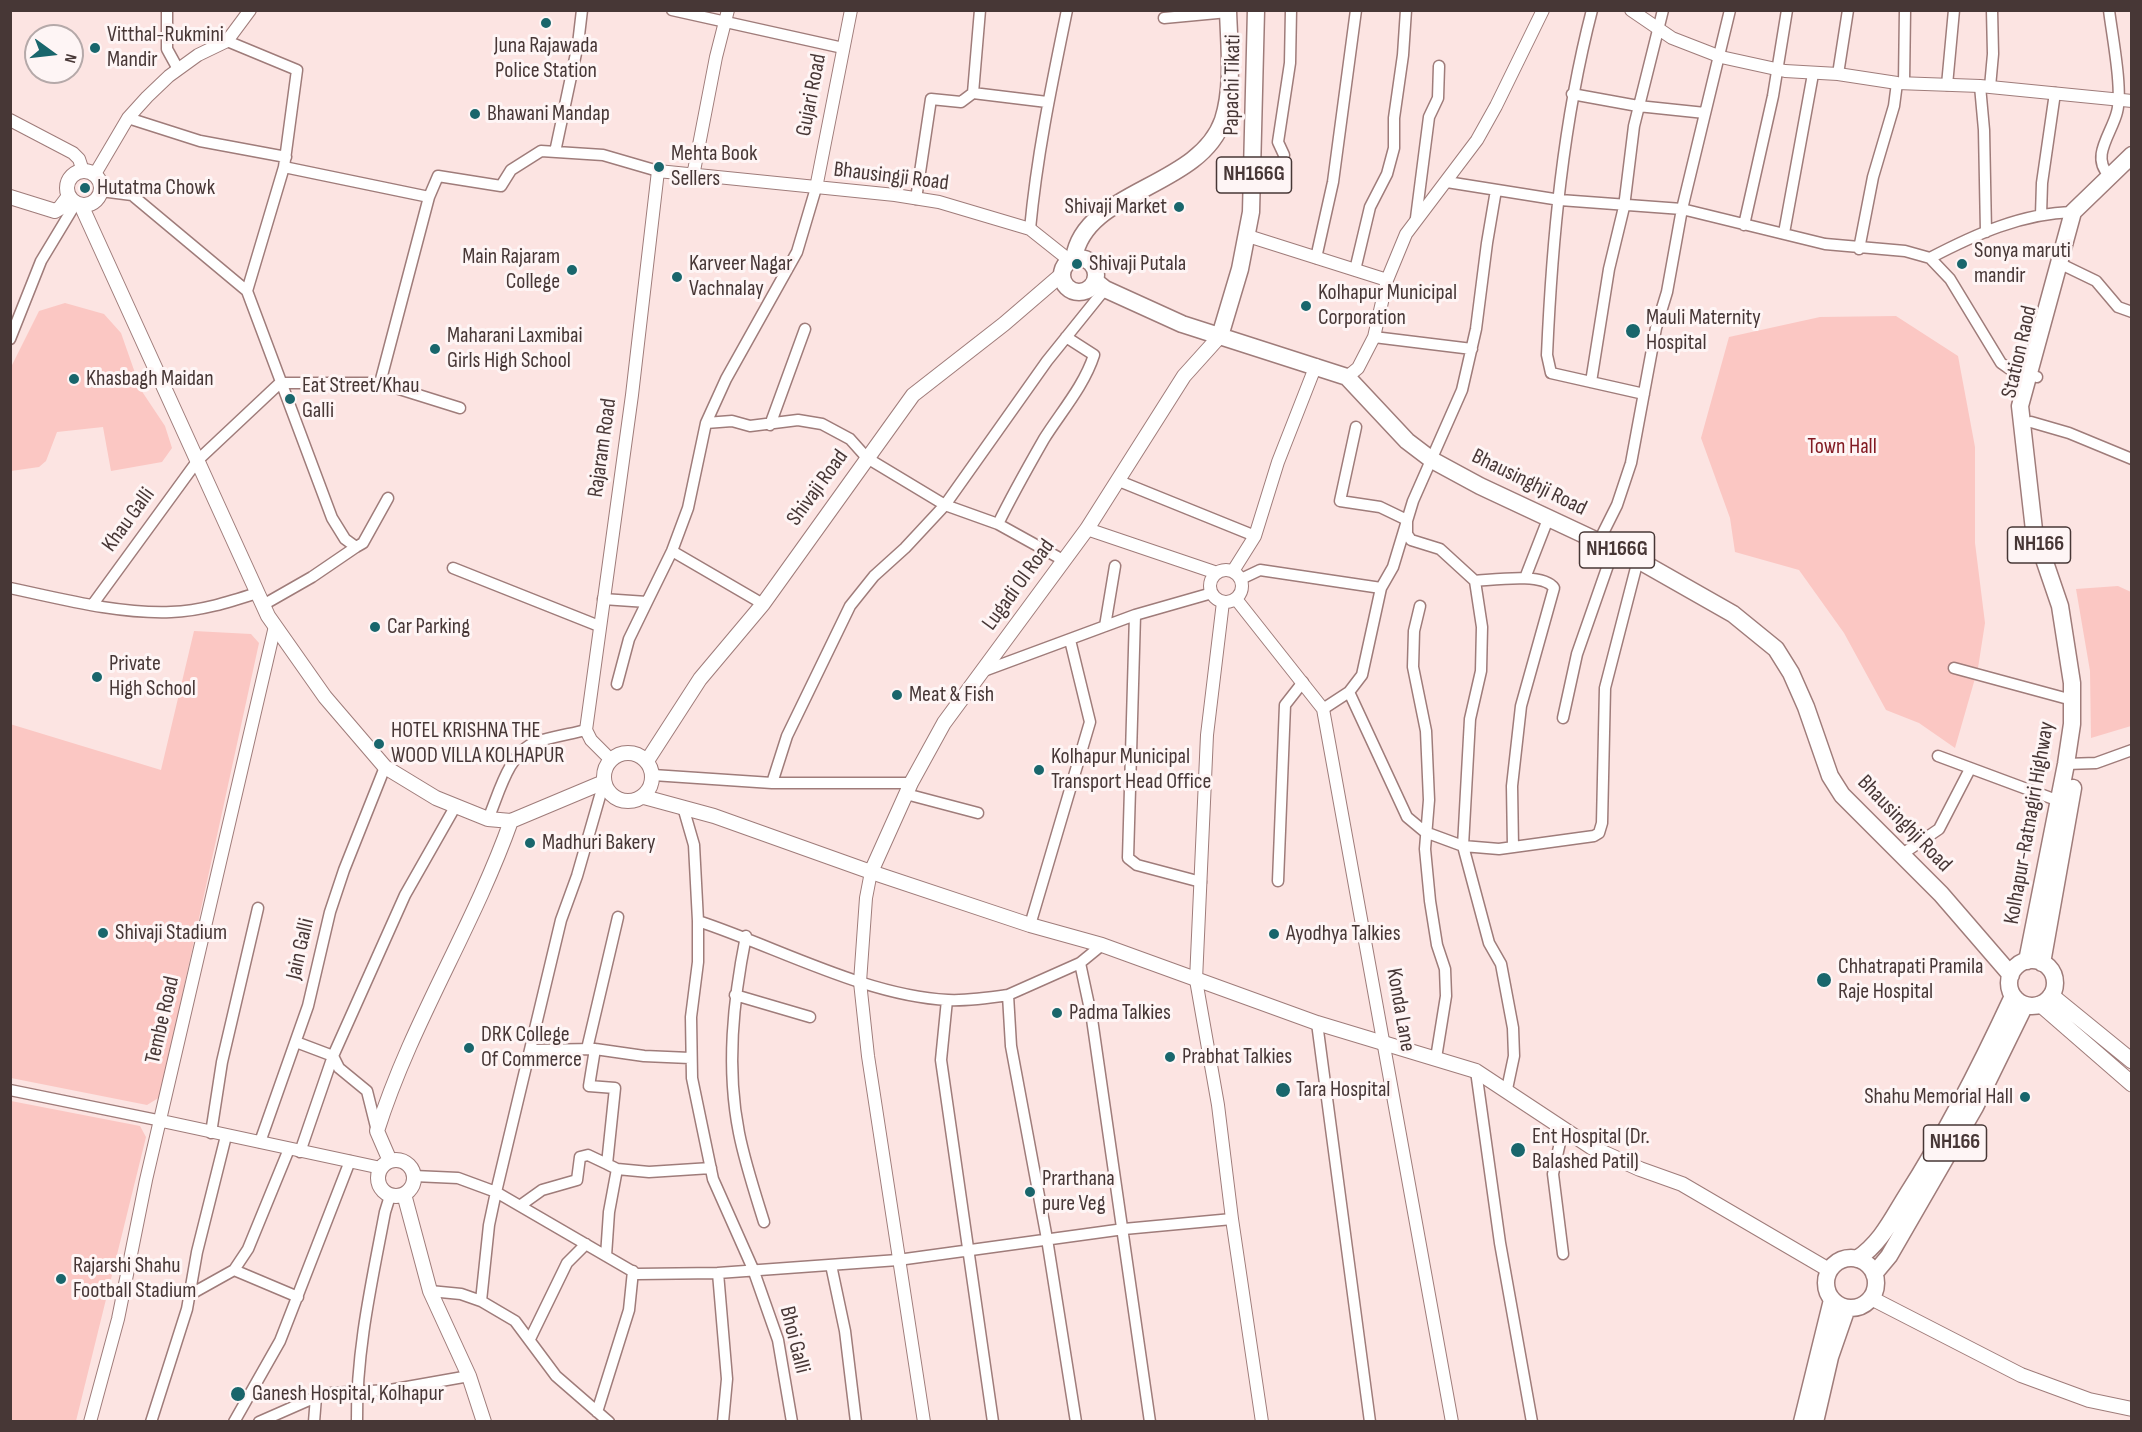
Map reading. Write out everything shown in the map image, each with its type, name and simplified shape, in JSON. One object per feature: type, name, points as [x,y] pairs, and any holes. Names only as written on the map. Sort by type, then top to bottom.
[{"type":"highway","name":"Papachi Tikati","points":[[1221,336],[1248,236],[1254,176],[1256,10]]},
{"type":"highway","name":"NH166G","points":[[1068,264],[1084,230],[1100,216],[1172,175],[1195,158],[1214,137],[1223,120],[1227,99],[1228,11]]},
{"type":"highway","name":"Kolhapur-Ratnagiri Highway","points":[[2035,962],[2059,801],[2071,765],[2072,700],[2060,606],[2034,530],[2020,406],[2033,376],[2073,212],[2132,155]]},
{"type":"highway","name":"Station Raod","points":[[2035,962],[2071,765],[2081,725],[2079,652],[2068,600],[2041,520],[2029,402],[2033,376],[2065,266],[2077,214],[2132,164]]},
{"type":"highway","points":[[1090,262],[1100,285],[1085,291],[1074,292],[1064,286],[1068,264],[1090,262]]},
{"type":"highway","name":"Bhausinghji Road","points":[[1100,285],[1182,324],[1316,365],[1347,377],[1407,441],[1432,460],[1548,519],[1638,560],[1733,614],[1776,650],[1791,673],[1806,707],[1830,776],[1861,816],[1941,894],[2011,975]]},
{"type":"highway","points":[[2035,962],[2048,967],[2054,980],[2032,1000],[2010,989],[2011,975],[2020,963],[2035,962]]},
{"type":"highway","name":"NH166","points":[[1829,1270],[1841,1260],[1857,1259],[1878,1241],[1934,1155],[1972,1085],[2032,1000]]},
{"type":"highway","name":"NH166","points":[[1874,1274],[1889,1256],[1966,1124],[2032,1000]]},
{"type":"highway","points":[[1840,1304],[1864,1304],[1871,1298],[1875,1282],[1874,1274],[1864,1262],[1857,1259]]},
{"type":"highway","points":[[1815,1422],[1840,1304],[1826,1286],[1829,1270]]},
{"type":"highway","points":[[1802,1422],[1840,1304]]},
{"type":"main road","points":[[10,197],[55,211],[75,202],[94,202],[101,191],[100,182],[89,173],[69,180],[75,202],[198,460],[260,599],[275,626],[325,697],[386,767],[416,787],[455,807],[488,819],[511,821],[604,782]]},
{"type":"main road","name":"Shivaji Road","points":[[647,762],[700,679],[763,604],[913,395],[1004,324],[1068,264]]},
{"type":"main road","name":"Lugadi Ol Road","points":[[871,872],[909,788],[944,723],[1087,530],[1184,376],[1221,336]]},
{"type":"main road","points":[[644,797],[649,790],[653,775],[647,762],[641,756],[626,753],[611,760],[604,774],[604,782],[607,790],[620,800],[628,802],[644,797],[683,807],[1029,925],[1102,945],[1317,1023],[1476,1071],[1507,1089],[1563,1129],[1611,1156],[1682,1184],[1829,1270]]},
{"type":"main road","points":[[385,1164],[406,1162],[414,1176],[412,1187],[397,1195],[382,1191],[378,1182],[385,1164],[377,1131],[405,1055],[494,868],[511,821]]},
{"type":"main road","points":[[2032,1000],[2118,1048],[2132,1061]]},
{"type":"main road","points":[[2032,1000],[2132,1084]]},
{"type":"main road","points":[[397,1195],[430,1291],[469,1376],[484,1422]]},
{"type":"main road","points":[[1871,1298],[2021,1376],[2052,1389],[2132,1409]]},
{"type":"street","points":[[167,10],[167,49],[178,69]]},
{"type":"street","points":[[10,120],[72,153],[89,173],[128,118],[147,97],[178,69],[227,41],[250,10]]},
{"type":"street","points":[[555,152],[578,44],[582,10]]},
{"type":"street","points":[[672,10],[843,48]]},
{"type":"street","points":[[693,176],[728,10]]},
{"type":"street","name":"Gujari Road","points":[[816,188],[851,10]]},
{"type":"street","points":[[973,93],[980,10]]},
{"type":"street","points":[[1030,229],[1036,169],[1047,102],[1067,10]]},
{"type":"street","points":[[1284,155],[1278,141],[1290,63],[1291,10]]},
{"type":"street","points":[[1316,258],[1333,182],[1356,10]]},
{"type":"street","points":[[1355,270],[1370,207],[1387,174],[1394,148],[1394,118],[1403,56],[1406,10]]},
{"type":"street","points":[[1347,377],[1358,368],[1374,338],[1387,280],[1406,234],[1416,218],[1447,182],[1496,106],[1543,10]]},
{"type":"street","points":[[1592,10],[1572,93],[1547,355],[1551,373],[1644,394]]},
{"type":"street","points":[[1631,10],[1659,31],[1721,57],[1776,69],[1812,74],[1838,74],[1901,83],[1985,87],[2125,101]]},
{"type":"street","points":[[1591,382],[1609,270],[1624,207],[1638,106],[1663,10]]},
{"type":"street","points":[[1563,718],[1577,654],[1606,545],[1631,463],[1656,328],[1667,292],[1682,209],[1721,57],[1730,10]]},
{"type":"street","points":[[1744,225],[1787,10]]},
{"type":"street","points":[[1838,74],[1848,10]]},
{"type":"street","points":[[1859,249],[1874,177],[1901,83],[1905,10]]},
{"type":"street","points":[[1947,85],[1954,10]]},
{"type":"street","points":[[1986,232],[1985,87],[1993,54],[1992,10]]},
{"type":"street","points":[[2109,10],[2125,101],[2100,156],[2102,168],[2109,175]]},
{"type":"street","points":[[1164,18],[1228,11]]},
{"type":"street","points":[[227,41],[297,70],[285,162],[249,286],[280,383],[332,518],[345,539],[356,547]]},
{"type":"street","points":[[1416,218],[1429,117],[1438,98],[1439,66]]},
{"type":"street","points":[[1784,233],[1812,74]]},
{"type":"street","points":[[916,199],[931,99],[961,102],[973,93],[1047,102]]},
{"type":"street","points":[[1572,93],[1638,106],[1705,113]]},
{"type":"street","points":[[2040,214],[2042,183],[2055,93]]},
{"type":"street","points":[[128,118],[200,141],[429,197]]},
{"type":"street","points":[[380,383],[429,197],[438,176],[501,186],[511,170],[541,151],[603,155],[658,171]]},
{"type":"street","name":"Bhausingji Road","points":[[658,171],[916,199],[956,206],[1030,229],[1068,264]]},
{"type":"street","name":"Rajaram Road","points":[[586,730],[633,394],[658,171]]},
{"type":"street","points":[[1447,182],[1560,200],[1624,207],[1682,209],[1826,244],[1859,249],[1905,251],[1930,258],[1950,279],[2001,363],[2033,376]]},
{"type":"street","points":[[617,684],[629,639],[672,551],[688,508],[706,423],[726,379],[797,252],[816,188]]},
{"type":"street","points":[[1323,709],[1349,692],[1358,682],[1366,665],[1381,588],[1393,567],[1407,520],[1462,390],[1472,349],[1497,190]]},
{"type":"street","points":[[101,191],[132,195],[249,286]]},
{"type":"street","points":[[10,339],[41,261],[75,202]]},
{"type":"street","points":[[1930,258],[1986,232],[2040,214],[2073,212]]},
{"type":"street","points":[[1248,236],[1387,280]]},
{"type":"street","points":[[2065,266],[2096,281],[2118,307],[2132,312]]},
{"type":"street","points":[[772,783],[787,736],[850,606],[874,576],[905,548],[945,505],[1066,337],[1100,285]]},
{"type":"street","points":[[770,425],[805,329]]},
{"type":"street","points":[[998,524],[1045,439],[1086,374],[1094,355],[1066,337]]},
{"type":"street","points":[[1374,338],[1472,349]]},
{"type":"street","points":[[1262,1422],[1232,1219],[1218,1105],[1196,980],[1207,735],[1230,600],[1242,589],[1237,575],[1255,536],[1278,462],[1316,365]]},
{"type":"street","points":[[280,383],[380,383],[460,408]]},
{"type":"street","name":"Khau Galli","points":[[93,604],[198,460],[280,383]]},
{"type":"street","points":[[706,423],[732,421],[750,426],[798,420],[822,424],[850,439],[867,458],[945,505],[998,524],[1063,560]]},
{"type":"street","points":[[2031,422],[2069,433],[2132,459]]},
{"type":"street","points":[[1356,427],[1340,501],[1380,507],[1407,520]]},
{"type":"street","points":[[1119,481],[1255,536]]},
{"type":"street","points":[[10,588],[93,604],[169,612],[260,599],[312,577],[363,543],[388,498]]},
{"type":"street","points":[[1525,578],[1548,519]]},
{"type":"street","points":[[1407,520],[1407,534],[1411,540],[1440,549],[1475,582],[1482,627],[1481,671],[1470,719],[1463,846],[1489,943],[1501,964],[1513,1028],[1514,1056],[1507,1089]]},
{"type":"street","points":[[1087,530],[1217,573],[1237,575],[1260,570],[1381,588]]},
{"type":"street","points":[[672,551],[763,604]]},
{"type":"street","points":[[1349,692],[1407,817],[1425,832],[1463,846],[1499,849],[1599,833],[1602,823],[1605,688],[1638,560]]},
{"type":"street","points":[[1105,626],[1115,566]]},
{"type":"street","points":[[453,567],[599,626]]},
{"type":"street","points":[[1212,593],[1211,582],[1217,573]]},
{"type":"street","points":[[1475,582],[1525,578],[1545,581],[1554,588],[1521,706],[1512,786],[1513,847]]},
{"type":"street","points":[[980,672],[1135,615],[1212,593],[1230,600]]},
{"type":"street","points":[[603,599],[647,602]]},
{"type":"street","name":"Konda Lane","points":[[1230,600],[1303,682],[1323,709],[1452,1422]]},
{"type":"street","points":[[1420,606],[1414,631],[1413,667],[1423,707],[1427,739],[1429,800],[1425,832],[1430,901],[1437,945],[1445,969],[1446,996],[1436,1058]]},
{"type":"street","points":[[1135,615],[1128,858],[1137,866],[1201,882]]},
{"type":"street","name":"Tembe Road","points":[[90,1422],[118,1319],[146,1180],[162,1121],[244,752],[275,626]]},
{"type":"street","points":[[1029,925],[1090,722],[1070,640]]},
{"type":"street","points":[[1954,668],[2072,700]]},
{"type":"street","points":[[1278,881],[1285,705],[1303,682]]},
{"type":"street","points":[[488,819],[509,769],[520,753],[534,743],[586,730],[591,741],[611,760]]},
{"type":"street","points":[[2071,765],[2096,763],[2132,750]]},
{"type":"street","points":[[1938,756],[2059,801]]},
{"type":"street","name":"Jain Galli","points":[[260,1142],[308,1005],[330,912],[386,767]]},
{"type":"street","points":[[1901,855],[1939,829],[1970,769]]},
{"type":"street","points":[[653,775],[772,783],[909,788],[978,813]]},
{"type":"street","points":[[481,1301],[489,1225],[496,1192],[561,921],[577,876],[604,782]]},
{"type":"street","points":[[190,1294],[234,1270],[251,1242],[295,1150],[333,1056],[405,895],[455,807]]},
{"type":"street","name":"Bhoi Galli","points":[[683,807],[694,845],[699,921],[690,1058],[711,1168],[730,1221],[753,1269],[778,1340],[792,1422]]},
{"type":"street","points":[[871,872],[860,982],[898,1260],[924,1422]]},
{"type":"street","points":[[211,1133],[222,1062],[258,908]]},
{"type":"street","points":[[606,1256],[615,1088],[589,1086],[591,1049],[618,918]]},
{"type":"street","points":[[699,921],[746,936],[860,982],[948,1000],[1008,995],[1080,963],[1102,945]]},
{"type":"street","points":[[746,936],[735,995],[733,1061],[739,1132],[764,1222]]},
{"type":"street","points":[[1080,963],[1092,1019],[1150,1422]]},
{"type":"street","points":[[735,995],[810,1017]]},
{"type":"street","points":[[1008,995],[1011,1046],[1047,1239],[1076,1422]]},
{"type":"street","points":[[948,1000],[941,1060],[993,1422]]},
{"type":"street","points":[[1317,1023],[1370,1422]]},
{"type":"street","points":[[296,1042],[333,1056],[339,1068],[367,1091],[377,1131]]},
{"type":"street","points":[[2105,1059],[2118,1048]]},
{"type":"street","points":[[531,1050],[591,1049],[644,1056],[690,1058]]},
{"type":"street","points":[[1476,1071],[1500,1243],[1532,1422]]},
{"type":"street","points":[[10,1090],[350,1161],[385,1164]]},
{"type":"street","points":[[1563,1129],[1553,1174],[1563,1254]]},
{"type":"street","points":[[151,1422],[190,1294],[197,1252],[226,1136]]},
{"type":"street","points":[[521,1205],[542,1190],[577,1180],[580,1157],[588,1155],[612,1167],[649,1172],[711,1168]]},
{"type":"street","points":[[234,1422],[268,1367],[298,1297],[350,1161]]},
{"type":"street","points":[[414,1176],[459,1178],[496,1192],[633,1272],[718,1273],[898,1260],[1124,1229],[1232,1219]]},
{"type":"street","points":[[357,1422],[356,1393],[366,1318],[385,1212],[397,1195]]},
{"type":"street","points":[[530,1339],[567,1263],[586,1244]]},
{"type":"street","points":[[831,1265],[845,1331],[856,1422]]},
{"type":"street","points":[[234,1270],[298,1297]]},
{"type":"street","points":[[597,1412],[629,1310],[633,1272]]},
{"type":"street","points":[[718,1273],[727,1379],[723,1422]]},
{"type":"street","points":[[430,1291],[460,1294],[481,1301],[515,1322],[556,1376],[609,1422]]},
{"type":"street","points":[[259,1422],[316,1396],[413,1387],[469,1376]]},
{"type":"street","points":[[314,1422],[316,1396]]},
{"type":"green space","name":"Khasbagh Maidan","points":[[65,303],[104,314],[121,333],[141,390],[165,426],[172,448],[162,462],[111,471],[103,427],[57,432],[46,461],[39,467],[11,471],[11,367],[39,311]]},
{"type":"green space","name":"Town Hall","points":[[1896,316],[1958,356],[1975,447],[1975,543],[1985,623],[1978,668],[1955,748],[1919,723],[1886,710],[1844,633],[1799,570],[1735,552],[1730,518],[1701,438],[1729,337],[1820,317]]},
{"type":"green space","points":[[2118,586],[2131,592],[2131,726],[2091,738],[2090,671],[2076,589]]},
{"type":"green space","name":"Shivaji Stadium","points":[[194,631],[251,634],[259,643],[160,1097],[147,1105],[11,1078],[10,724],[161,770]]},
{"type":"green space","name":"Rajarshi Shahu Football Stadium","points":[[11,1101],[140,1126],[146,1137],[76,1421],[11,1421]]},
{"type":"place","name":"Juna Rajawada Police Station","points":[[546,23]]},
{"type":"place","name":"Vitthal-Rukmini Mandir","points":[[95,48]]},
{"type":"place","name":"Bhawani Mandap","points":[[475,114]]},
{"type":"place","name":"Mehta Book Sellers","points":[[659,167]]},
{"type":"place","name":"Hutatma Chowk","points":[[85,188]]},
{"type":"place","name":"Shivaji Market","points":[[1179,207]]},
{"type":"place","name":"Shivaji Putala","points":[[1077,264]]},
{"type":"place","name":"Sonya maruti mandir","points":[[1962,264]]},
{"type":"place","name":"Main Rajaram College","points":[[572,270]]},
{"type":"place","name":"Karveer Nagar Vachnalay","points":[[677,277]]},
{"type":"place","name":"Kolhapur Municipal Corporation","points":[[1306,306]]},
{"type":"place","name":"Mauli Maternity Hospital","points":[[1633,331]]},
{"type":"place","name":"Maharani Laxmibai Girls High School","points":[[435,349]]},
{"type":"place","name":"Khasbagh Maidan","points":[[74,379]]},
{"type":"place","name":"Eat Street/Khau Galli","points":[[290,399]]},
{"type":"place","name":"Car Parking","points":[[375,627]]},
{"type":"place","name":"Private High School","points":[[97,677]]},
{"type":"place","name":"Meat & Fish","points":[[897,695]]},
{"type":"place","name":"HOTEL KRISHNA THE WOOD VILLA KOLHAPUR","points":[[379,744]]},
{"type":"place","name":"Kolhapur Municipal Transport Head Office","points":[[1039,770]]},
{"type":"place","name":"Madhuri Bakery","points":[[530,843]]},
{"type":"place","name":"Shivaji Stadium","points":[[103,933]]},
{"type":"place","name":"Ayodhya Talkies","points":[[1274,934]]},
{"type":"place","name":"Chhatrapati Pramila Raje Hospital","points":[[1824,980]]},
{"type":"place","name":"Padma Talkies","points":[[1057,1013]]},
{"type":"place","name":"DRK College Of Commerce","points":[[469,1048]]},
{"type":"place","name":"Prabhat Talkies","points":[[1170,1057]]},
{"type":"place","name":"Tara Hospital","points":[[1283,1090]]},
{"type":"place","name":"Shahu Memorial Hall","points":[[2025,1097]]},
{"type":"place","name":"Ent Hospital (Dr. Balashed Patil)","points":[[1518,1150]]},
{"type":"place","name":"Prarthana pure Veg","points":[[1030,1192]]},
{"type":"place","name":"Rajarshi Shahu Football Stadium","points":[[61,1279]]},
{"type":"place","name":"Ganesh Hospital, Kolhapur","points":[[238,1394]]}]
